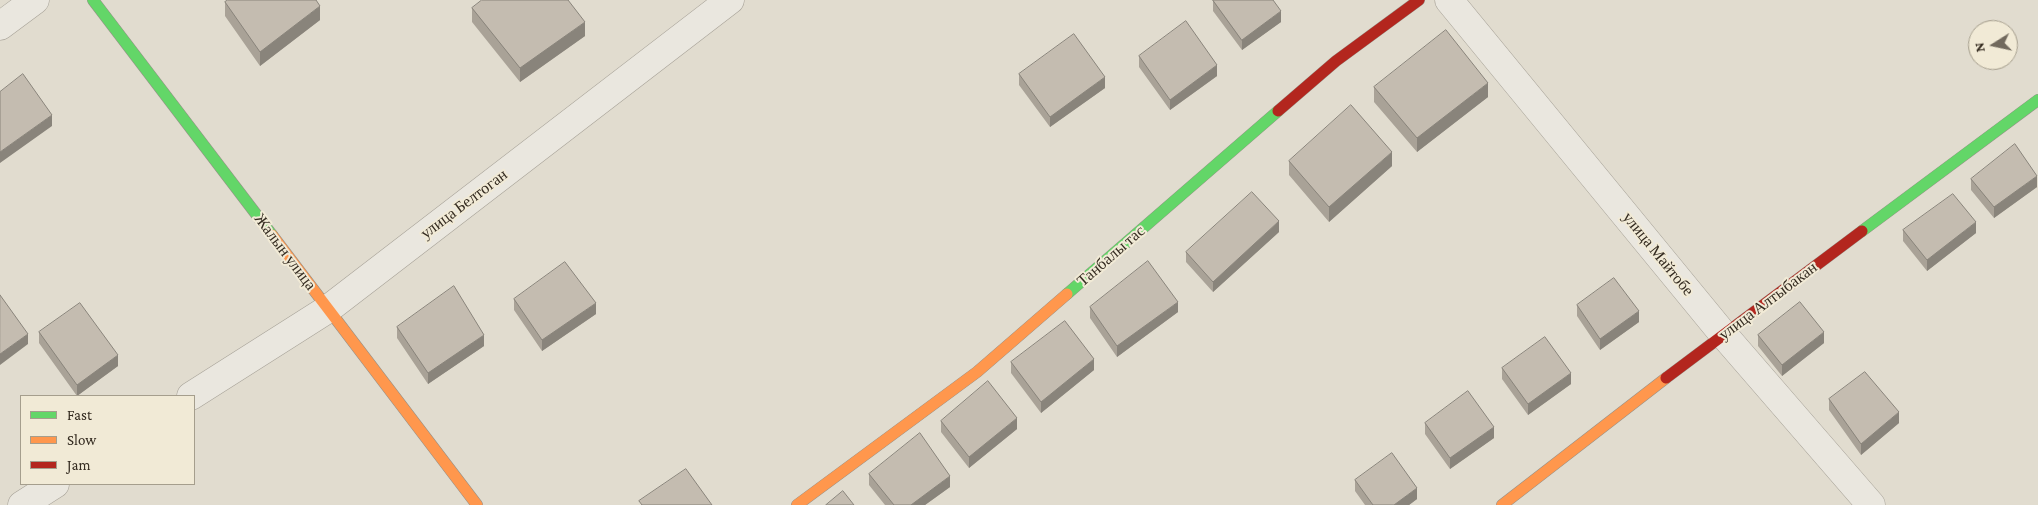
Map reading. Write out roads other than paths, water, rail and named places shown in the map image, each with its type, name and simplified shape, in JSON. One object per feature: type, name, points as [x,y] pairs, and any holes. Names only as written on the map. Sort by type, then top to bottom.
[{"type":"street","points":[[0,26],[35,0]]},
{"type":"street","name":"Жалын улица","points":[[93,0],[477,505]]},
{"type":"street","name":"улица Белтоган","points":[[193,395],[328,308],[730,0]]},
{"type":"street","name":"Танбалы тас","points":[[797,505],[977,372],[1336,61],[1419,0]]},
{"type":"street","name":"улица Майтобе","points":[[1449,0],[1723,334],[1871,505]]},
{"type":"street","name":"улица Алтыбакан","points":[[1502,505],[1723,334],[2038,100]]},
{"type":"street","points":[[22,505],[53,485]]}]
